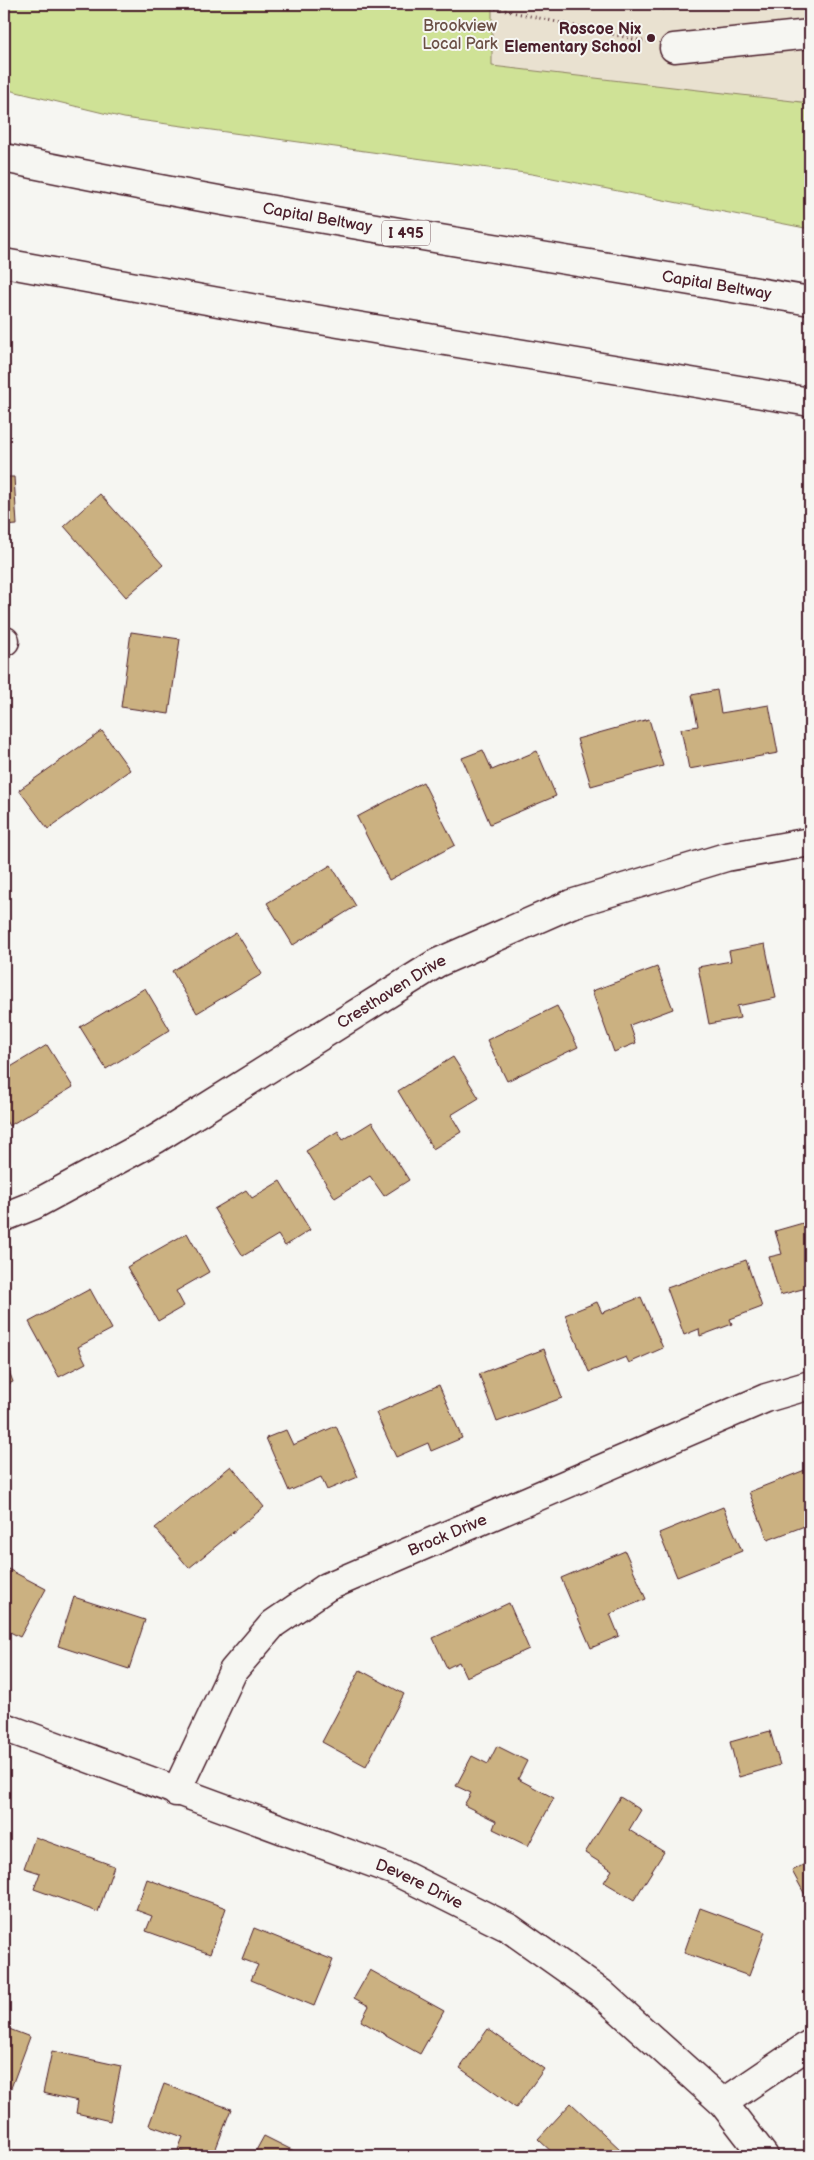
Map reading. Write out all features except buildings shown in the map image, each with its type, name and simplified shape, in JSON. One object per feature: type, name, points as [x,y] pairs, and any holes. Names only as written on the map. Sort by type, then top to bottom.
[{"type":"main road","points":[[674,48],[810,34]]},
{"type":"main road","name":"Capital Beltway","points":[[4,158],[101,178],[304,215],[810,301]]},
{"type":"main road","points":[[4,263],[257,310],[810,402]]},
{"type":"main road","name":"Cresthaven Drive","points":[[4,1217],[34,1205],[156,1139],[437,964],[571,904],[726,857],[810,842]]},
{"type":"main road","name":"Brock Drive","points":[[176,1792],[233,1671],[273,1624],[327,1587],[766,1398],[810,1385]]},
{"type":"main road","name":"Devere Drive","points":[[4,1727],[395,1872],[509,1928],[602,1993],[723,2103],[764,2156]]},
{"type":"main road","points":[[723,2103],[810,2044]]},
{"type":"path","points":[[476,4],[674,48]]},
{"type":"shaded area","name":"Roscoe Nix Elementary School","points":[[492,4],[810,4],[810,122],[492,72]]},
{"type":"green space","name":"Brookview Local Park","points":[[4,4],[492,4],[492,66],[810,103],[810,229],[532,174],[124,118],[4,89]]},
{"type":"place","name":"Roscoe Nix Elementary School","points":[[651,38]]}]
